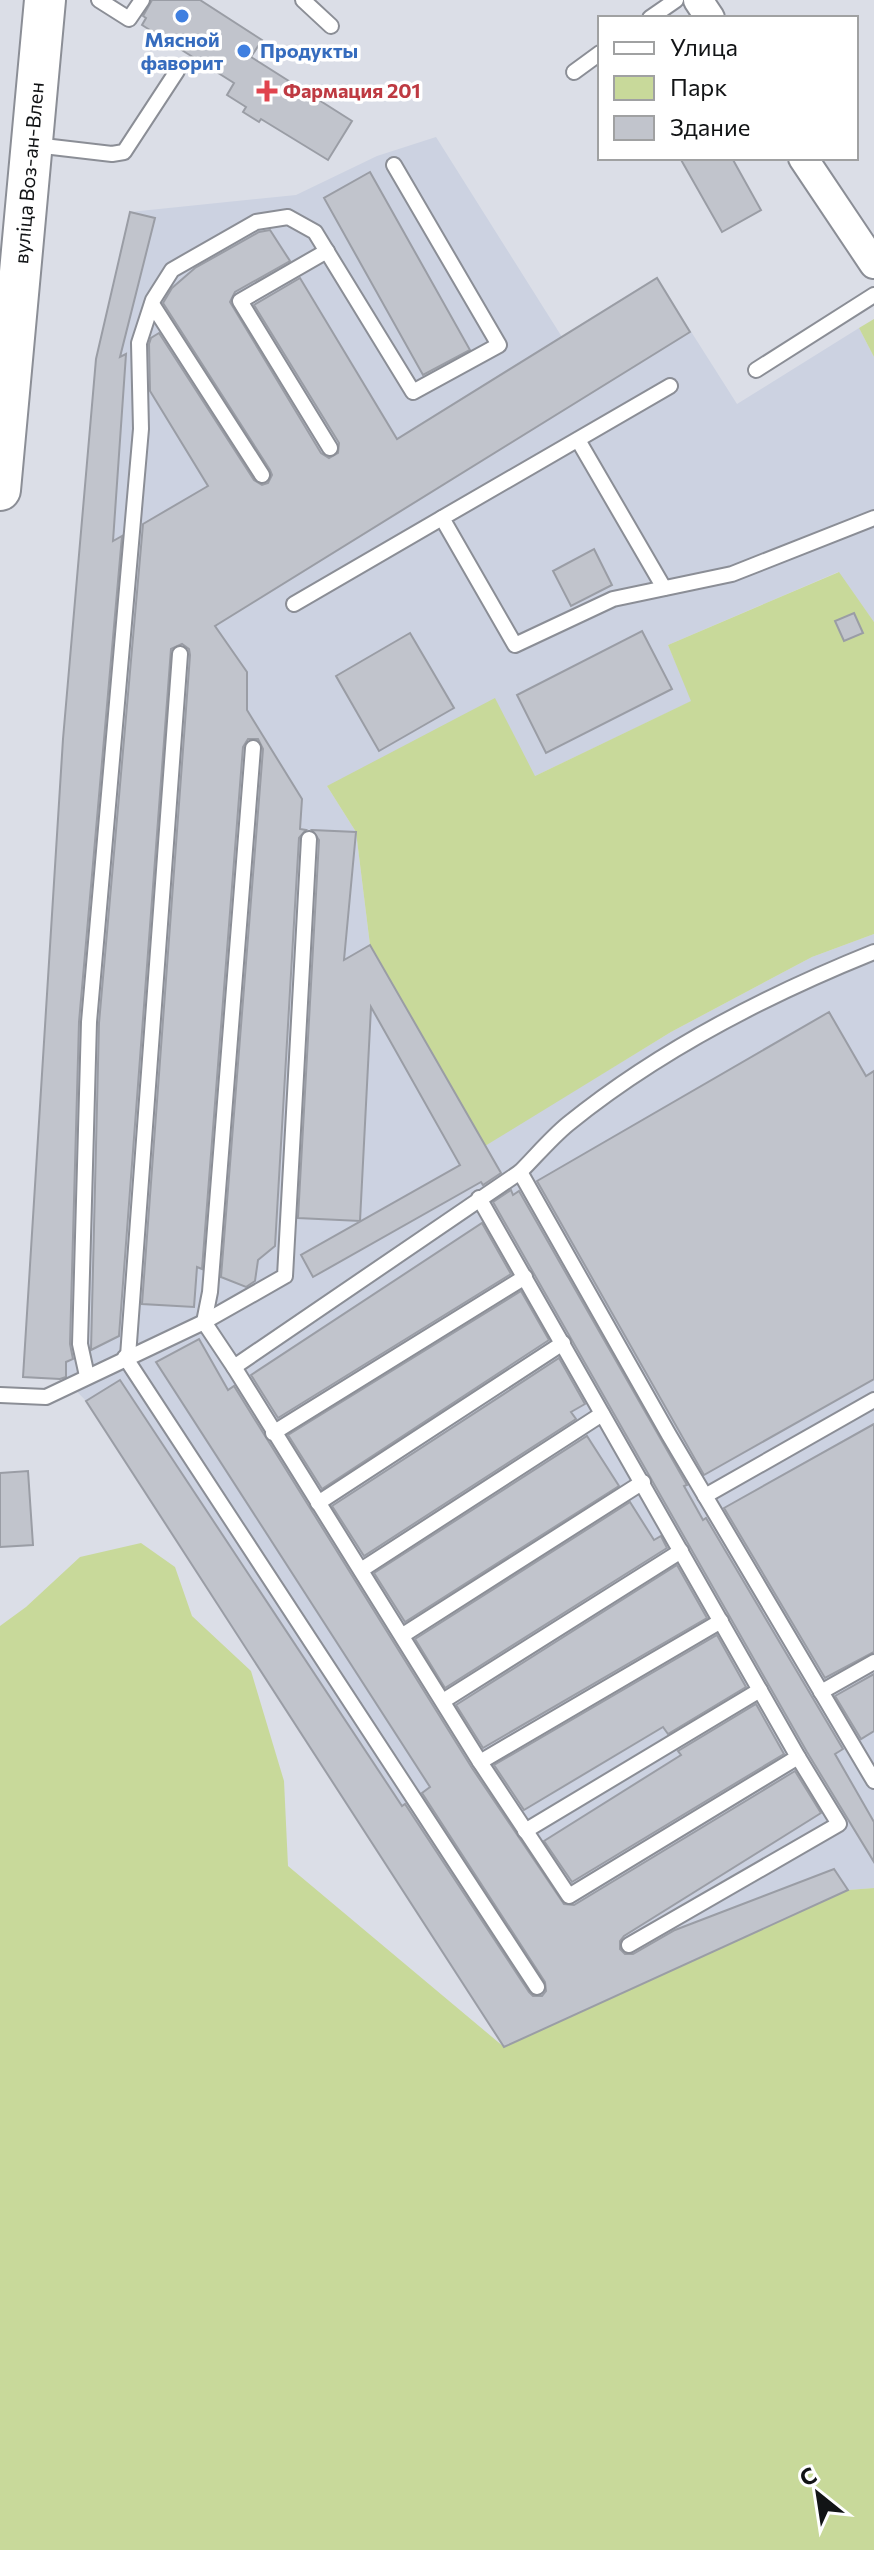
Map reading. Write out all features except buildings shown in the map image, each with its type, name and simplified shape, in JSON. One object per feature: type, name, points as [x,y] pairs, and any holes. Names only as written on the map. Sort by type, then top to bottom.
[{"type":"main road","name":"вуліца Воз-ан-Влен","points":[[0,490],[45,0]]},
{"type":"street","points":[[804,160],[874,264]]},
{"type":"lane","points":[[99,0],[129,19],[142,0]]},
{"type":"lane","points":[[303,0],[331,26]]},
{"type":"lane","points":[[657,16],[697,4]]},
{"type":"lane","points":[[574,72],[598,54]]},
{"type":"lane","points":[[31,145],[112,154],[124,152],[177,71]]},
{"type":"lane","points":[[87,1376],[80,1344],[89,1022],[141,429],[139,343],[152,304],[172,270],[256,222],[288,217],[315,232],[413,392],[499,345],[394,165]]},
{"type":"lane","points":[[327,251],[240,301],[330,448]]},
{"type":"lane","points":[[756,370],[874,295]]},
{"type":"lane","points":[[152,304],[262,475]]},
{"type":"lane","points":[[294,604],[670,386]]},
{"type":"lane","points":[[578,440],[664,588]]},
{"type":"lane","points":[[442,518],[515,645],[613,599],[732,574],[874,518]]},
{"type":"lane","points":[[180,654],[127,1356],[537,1987]]},
{"type":"lane","points":[[253,748],[210,1292],[204,1322],[480,1762],[569,1896],[798,1757]]},
{"type":"lane","points":[[0,1395],[46,1397],[204,1322],[285,1276],[309,839]]},
{"type":"lane","points":[[234,1367],[520,1172],[567,1125],[649,1067],[728,1020],[809,978],[874,952]]},
{"type":"lane","points":[[520,1172],[705,1496],[874,1781]]},
{"type":"lane","points":[[479,1198],[839,1824],[629,1945]]},
{"type":"lane","points":[[273,1433],[525,1277]]},
{"type":"lane","points":[[318,1503],[563,1343]]},
{"type":"lane","points":[[705,1496],[874,1400]]},
{"type":"lane","points":[[361,1570],[602,1414]]},
{"type":"lane","points":[[403,1635],[643,1482]]},
{"type":"lane","points":[[443,1701],[681,1551]]},
{"type":"lane","points":[[480,1762],[721,1621]]},
{"type":"lane","points":[[821,1692],[874,1662]]},
{"type":"lane","points":[[525,1831],[760,1690]]},
{"type":"shaded area","points":[[436,137],[562,337],[657,278],[737,404],[859,328],[874,357],[874,622],[838,572],[668,645],[692,701],[535,776],[327,786],[356,832],[370,945],[485,1145],[671,1032],[812,957],[874,934],[874,1888],[848,1890],[504,2047],[86,1401],[65,1379],[23,1377],[96,359],[130,212],[296,195],[377,156]]},
{"type":"green space","points":[[874,319],[874,357],[859,328]]},
{"type":"green space","points":[[839,572],[874,622],[874,934],[812,957],[671,1032],[485,1146],[370,945],[356,832],[327,786],[495,698],[535,776],[691,701],[668,645]]},
{"type":"green space","points":[[141,1543],[175,1567],[192,1616],[251,1671],[284,1781],[288,1866],[504,2047],[848,1890],[874,1888],[874,2550],[0,2550],[0,1626],[26,1607],[80,1557]]},
{"type":"place","name":"Мясной фаворит","points":[[182,16]]},
{"type":"place","name":"Продукты","points":[[244,51]]},
{"type":"place","name":"Фармация 201","points":[[267,91]]}]
